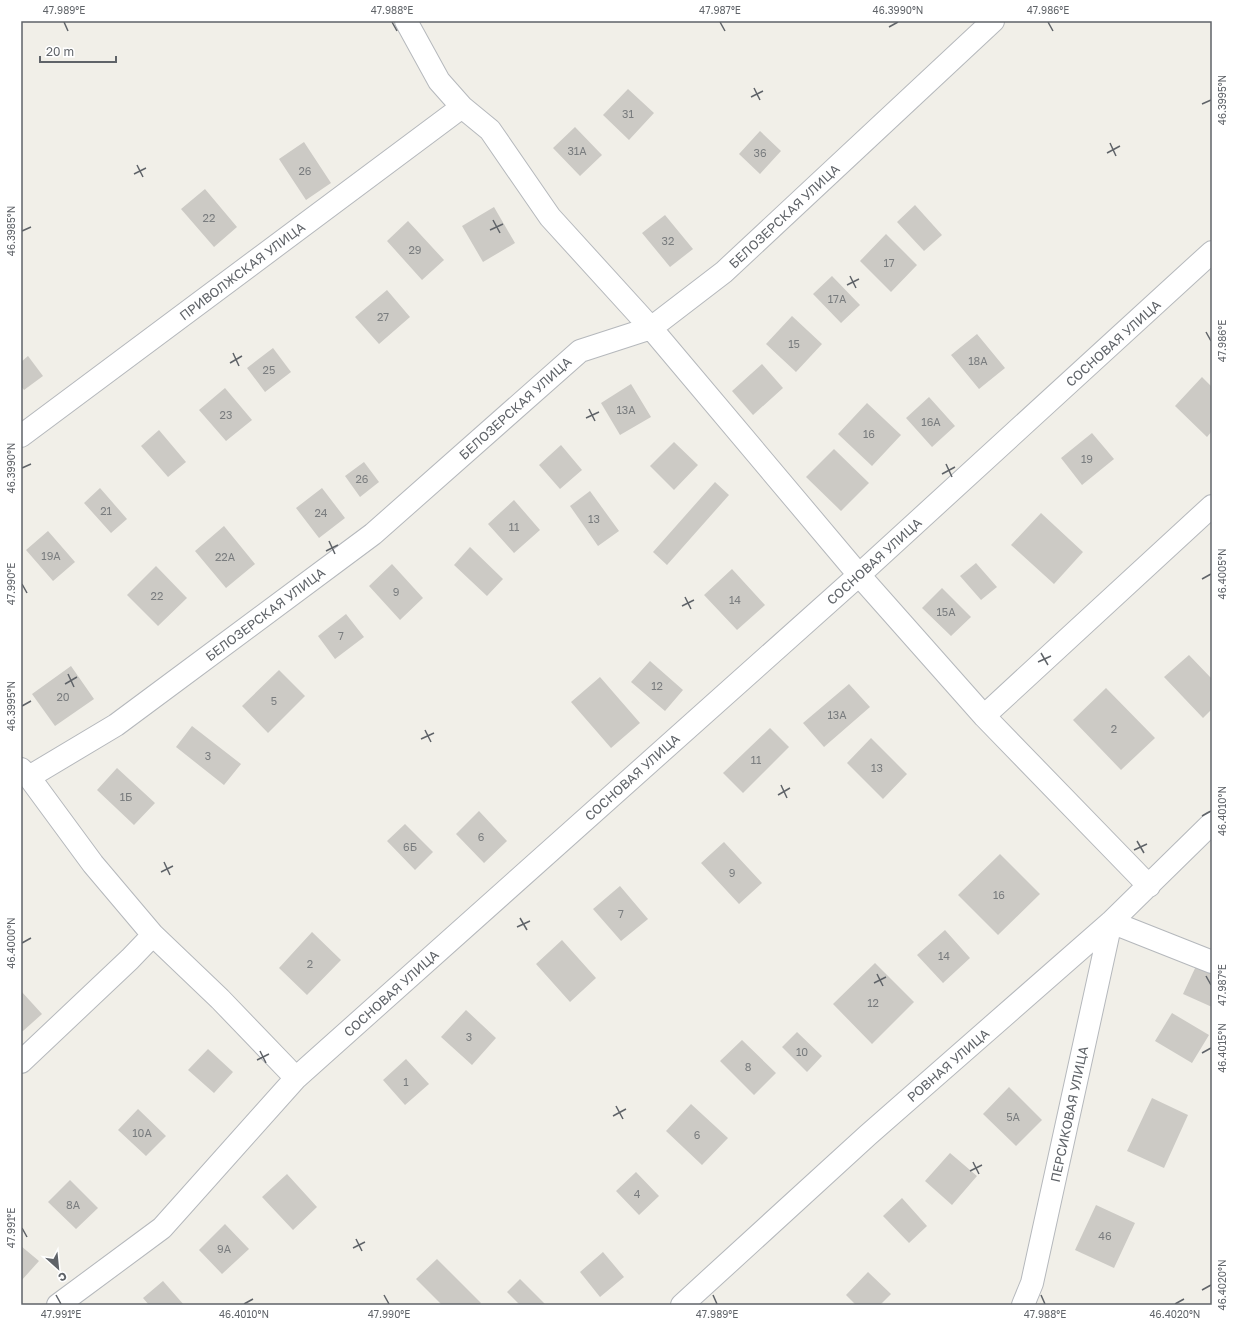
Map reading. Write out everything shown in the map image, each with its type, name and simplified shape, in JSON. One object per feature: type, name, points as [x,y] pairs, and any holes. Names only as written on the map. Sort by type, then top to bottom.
[{"type":"street","points":[[406,21],[439,82],[462,107],[490,130],[550,217],[651,328],[859,575],[984,716],[1149,886]]},
{"type":"street","name":"БЕЛОЗЕРСКАЯ УЛИЦА","points":[[25,773],[116,725],[374,534],[580,351],[651,328],[724,272],[993,21]]},
{"type":"street","name":"ПРИВОЛЖСКАЯ УЛИЦА","points":[[21,436],[462,107]]},
{"type":"street","name":"СОСНОВАЯ УЛИЦА","points":[[58,1305],[162,1228],[296,1078],[859,575],[1212,252]]},
{"type":"street","points":[[984,716],[1212,506]]},
{"type":"street","points":[[25,773],[93,864],[153,935],[220,999],[296,1078]]},
{"type":"street","name":"РОВНАЯ УЛИЦА","points":[[682,1305],[868,1135],[1111,922],[1212,823]]},
{"type":"street","points":[[1111,922],[1212,962]]},
{"type":"street","name":"ПЕРСИКОВАЯ УЛИЦА","points":[[1024,1305],[1032,1284],[1111,922]]},
{"type":"street","points":[[21,1062],[130,959],[153,935]]},
{"type":"building","points":[[628,89],[654,113],[629,140],[603,115]]},
{"type":"building","points":[[575,127],[602,155],[580,176],[553,148]]},
{"type":"building","points":[[760,131],[781,151],[760,174],[739,154]]},
{"type":"building","points":[[304,142],[331,183],[306,200],[279,159]]},
{"type":"building","points":[[205,189],[237,227],[214,247],[181,209]]},
{"type":"building","points":[[915,205],[942,235],[924,251],[897,222]]},
{"type":"building","points":[[494,207],[515,243],[483,262],[462,226]]},
{"type":"building","points":[[665,215],[693,249],[670,267],[642,233]]},
{"type":"building","points":[[408,221],[444,260],[422,280],[387,241]]},
{"type":"building","points":[[886,234],[917,265],[891,292],[860,261]]},
{"type":"building","points":[[832,276],[860,305],[841,323],[813,294]]},
{"type":"building","points":[[387,290],[410,317],[379,344],[355,317]]},
{"type":"building","points":[[792,316],[822,344],[796,372],[766,344]]},
{"type":"building","points":[[977,334],[1005,368],[979,389],[951,355]]},
{"type":"building","points":[[273,348],[291,372],[265,392],[247,368]]},
{"type":"building","points":[[28,356],[43,376],[24,390],[21,386],[21,362]]},
{"type":"building","points":[[762,364],[783,388],[753,415],[732,391]]},
{"type":"building","points":[[1202,377],[1212,387],[1212,431],[1207,437],[1175,406]]},
{"type":"building","points":[[631,384],[651,417],[620,435],[601,403]]},
{"type":"building","points":[[225,388],[252,420],[226,441],[199,410]]},
{"type":"building","points":[[929,397],[955,426],[932,447],[906,418]]},
{"type":"building","points":[[867,403],[901,435],[872,466],[838,434]]},
{"type":"building","points":[[159,430],[186,462],[168,477],[141,446]]},
{"type":"building","points":[[1092,433],[1114,459],[1082,485],[1061,458]]},
{"type":"building","points":[[674,442],[698,465],[674,490],[650,466]]},
{"type":"building","points":[[561,445],[582,470],[560,489],[539,465]]},
{"type":"building","points":[[834,449],[869,483],[841,511],[806,477]]},
{"type":"building","points":[[364,462],[379,482],[360,497],[345,476]]},
{"type":"building","points":[[715,482],[729,495],[667,565],[653,552]]},
{"type":"building","points":[[100,488],[127,519],[111,533],[84,503]]},
{"type":"building","points":[[322,488],[345,518],[319,538],[296,508]]},
{"type":"building","points":[[590,491],[619,531],[598,546],[570,506]]},
{"type":"building","points":[[514,500],[540,530],[514,553],[488,524]]},
{"type":"building","points":[[1041,513],[1083,552],[1054,584],[1011,545]]},
{"type":"building","points":[[224,526],[255,564],[226,588],[195,551]]},
{"type":"building","points":[[48,531],[75,562],[53,581],[26,550]]},
{"type":"building","points":[[470,547],[503,579],[487,596],[454,565]]},
{"type":"building","points":[[976,563],[997,587],[981,600],[960,576]]},
{"type":"building","points":[[392,564],[423,598],[400,620],[369,586]]},
{"type":"building","points":[[156,566],[187,598],[158,626],[127,595]]},
{"type":"building","points":[[732,569],[765,605],[737,630],[704,595]]},
{"type":"building","points":[[942,588],[971,617],[951,636],[922,608]]},
{"type":"building","points":[[346,614],[364,637],[335,659],[318,636]]},
{"type":"building","points":[[1189,655],[1212,679],[1212,709],[1203,718],[1164,677]]},
{"type":"building","points":[[650,661],[683,690],[665,711],[631,682]]},
{"type":"building","points":[[71,666],[94,699],[55,726],[32,694]]},
{"type":"building","points":[[279,670],[305,696],[268,733],[242,706]]},
{"type":"building","points":[[600,677],[640,723],[611,748],[571,702]]},
{"type":"building","points":[[849,684],[870,707],[824,747],[803,723]]},
{"type":"building","points":[[1106,688],[1155,738],[1121,770],[1073,720]]},
{"type":"building","points":[[192,726],[241,764],[224,785],[176,747]]},
{"type":"building","points":[[770,728],[789,747],[743,793],[723,773]]},
{"type":"building","points":[[871,738],[907,774],[883,799],[847,763]]},
{"type":"building","points":[[117,768],[155,803],[134,825],[97,790]]},
{"type":"building","points":[[479,811],[507,841],[484,863],[456,834]]},
{"type":"building","points":[[405,824],[433,852],[415,870],[387,841]]},
{"type":"building","points":[[724,842],[762,883],[739,904],[701,863]]},
{"type":"building","points":[[1000,854],[1040,894],[998,935],[958,895]]},
{"type":"building","points":[[620,886],[648,919],[621,941],[593,909]]},
{"type":"building","points":[[945,930],[970,958],[943,983],[917,955]]},
{"type":"building","points":[[312,932],[341,960],[307,995],[279,968]]},
{"type":"building","points":[[562,940],[596,978],[570,1002],[536,964]]},
{"type":"building","points":[[875,963],[914,1002],[872,1044],[833,1004]]},
{"type":"building","points":[[1197,964],[1212,971],[1212,1007],[1183,994]]},
{"type":"building","points":[[21,991],[42,1014],[23,1031],[21,1030]]},
{"type":"building","points":[[466,1010],[496,1038],[472,1065],[441,1037]]},
{"type":"building","points":[[1172,1013],[1209,1035],[1192,1063],[1155,1041]]},
{"type":"building","points":[[797,1032],[822,1056],[807,1072],[782,1047]]},
{"type":"building","points":[[742,1040],[776,1073],[754,1095],[720,1061]]},
{"type":"building","points":[[208,1049],[233,1072],[214,1093],[188,1070]]},
{"type":"building","points":[[406,1059],[429,1084],[405,1105],[383,1080]]},
{"type":"building","points":[[1009,1087],[1042,1120],[1016,1146],[983,1114]]},
{"type":"building","points":[[1152,1098],[1188,1115],[1164,1168],[1127,1151]]},
{"type":"building","points":[[691,1104],[728,1138],[702,1165],[666,1131]]},
{"type":"building","points":[[138,1109],[166,1136],[146,1156],[118,1130]]},
{"type":"building","points":[[950,1153],[977,1176],[952,1205],[925,1181]]},
{"type":"building","points":[[636,1172],[659,1196],[639,1215],[616,1191]]},
{"type":"building","points":[[287,1174],[317,1207],[293,1230],[262,1197]]},
{"type":"building","points":[[70,1180],[98,1208],[76,1229],[48,1202]]},
{"type":"building","points":[[902,1198],[927,1226],[909,1243],[883,1216]]},
{"type":"building","points":[[1096,1205],[1135,1223],[1114,1268],[1075,1250]]},
{"type":"building","points":[[225,1224],[249,1249],[222,1274],[199,1250]]},
{"type":"building","points":[[21,1246],[39,1261],[21,1281]]},
{"type":"building","points":[[603,1252],[624,1277],[600,1297],[580,1272]]},
{"type":"building","points":[[437,1259],[481,1303],[479,1305],[442,1305],[416,1279]]},
{"type":"building","points":[[868,1272],[891,1294],[880,1305],[856,1305],[846,1295]]},
{"type":"building","points":[[520,1279],[546,1305],[520,1305],[507,1292]]},
{"type":"building","points":[[163,1281],[184,1305],[149,1305],[143,1298]]}]
